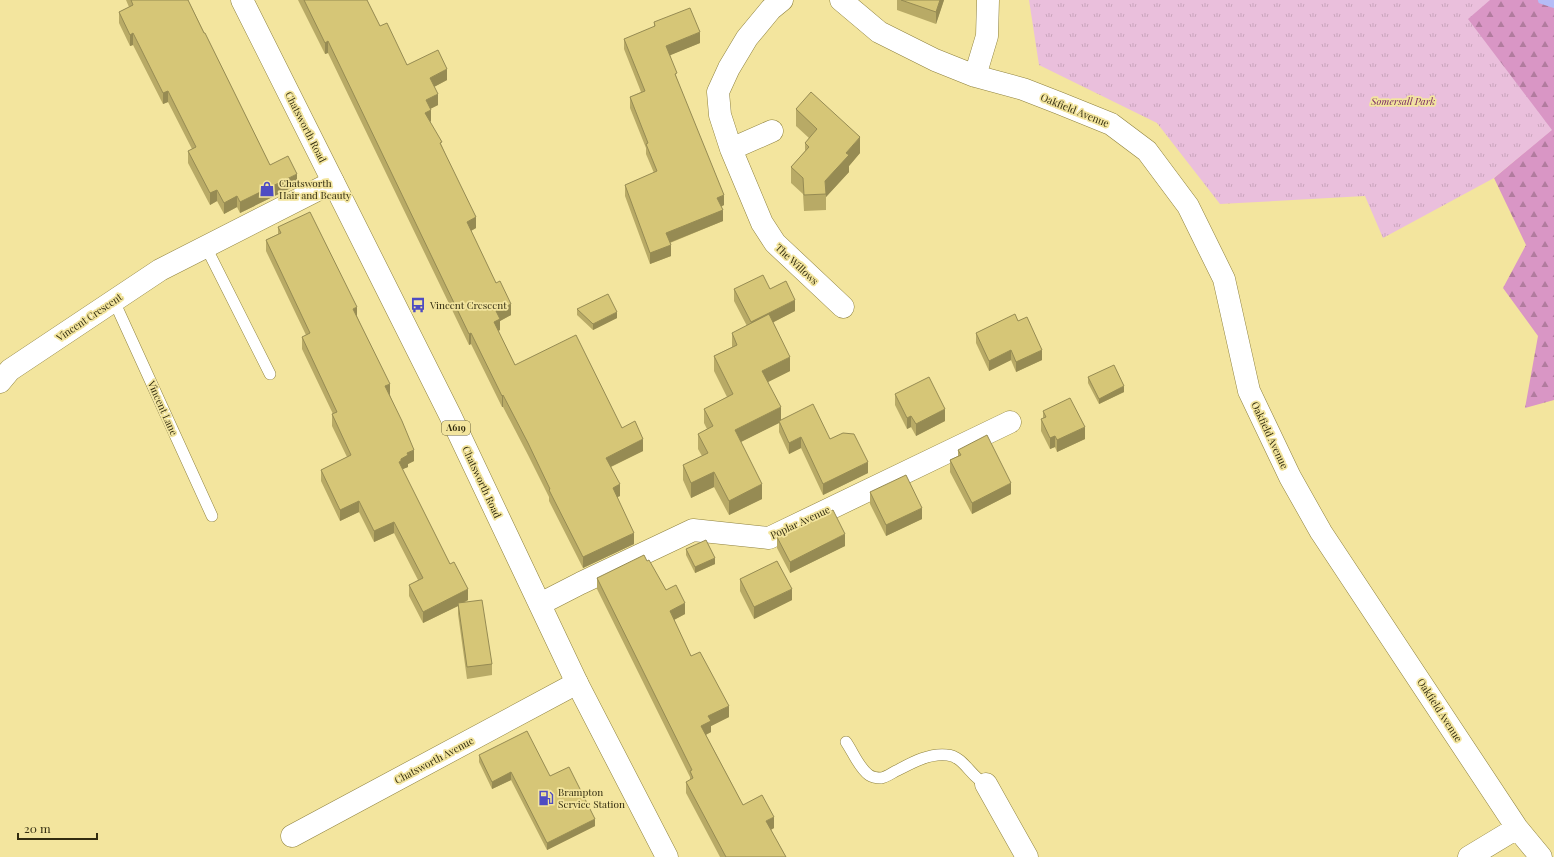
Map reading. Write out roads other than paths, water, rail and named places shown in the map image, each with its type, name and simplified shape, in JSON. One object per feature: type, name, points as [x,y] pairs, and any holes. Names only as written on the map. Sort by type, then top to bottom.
[{"type":"main road","name":"Chatsworth Road","points":[[242,0],[450,415],[577,683],[667,857]]},
{"type":"main road","name":"The Willows","points":[[782,0],[771,9],[747,38],[729,68],[718,92],[720,115],[731,148],[762,223],[775,244],[843,307]]},
{"type":"main road","name":"Oakfield Avenue","points":[[841,0],[879,32],[935,60],[975,76],[1023,90],[1111,124],[1147,151],[1188,206],[1224,279],[1249,391],[1290,477],[1321,532],[1517,828],[1541,857]]},
{"type":"main road","points":[[975,76],[987,36],[988,0]]},
{"type":"main road","points":[[731,148],[772,131]]},
{"type":"main road","name":"Vincent Crescent","points":[[0,382],[10,370],[160,270],[333,182]]},
{"type":"main road","name":"Poplar Avenue","points":[[540,604],[693,530],[769,538],[1010,422]]},
{"type":"main road","name":"Chatsworth Avenue","points":[[292,836],[577,683]]},
{"type":"main road","points":[[986,784],[1027,857]]},
{"type":"main road","points":[[1469,857],[1517,828]]},
{"type":"lane","points":[[206,247],[270,374]]},
{"type":"lane","name":"Vincent Lane","points":[[114,301],[212,516]]},
{"type":"lane","points":[[846,742],[868,774],[875,778],[880,778],[913,762],[928,757],[949,755],[956,758],[979,781],[986,784]]},
{"type":"waterway","points":[[1542,0],[1554,4]]},
{"type":"place","name":"Chatsworth Hair and Beauty","points":[[267,189]]},
{"type":"place","name":"Vincent Crescent","points":[[418,305]]},
{"type":"place","name":"Brampton Service Station","points":[[546,798]]},
{"type":"park label","name":"Somersall Park","points":[[1403,101]]}]
